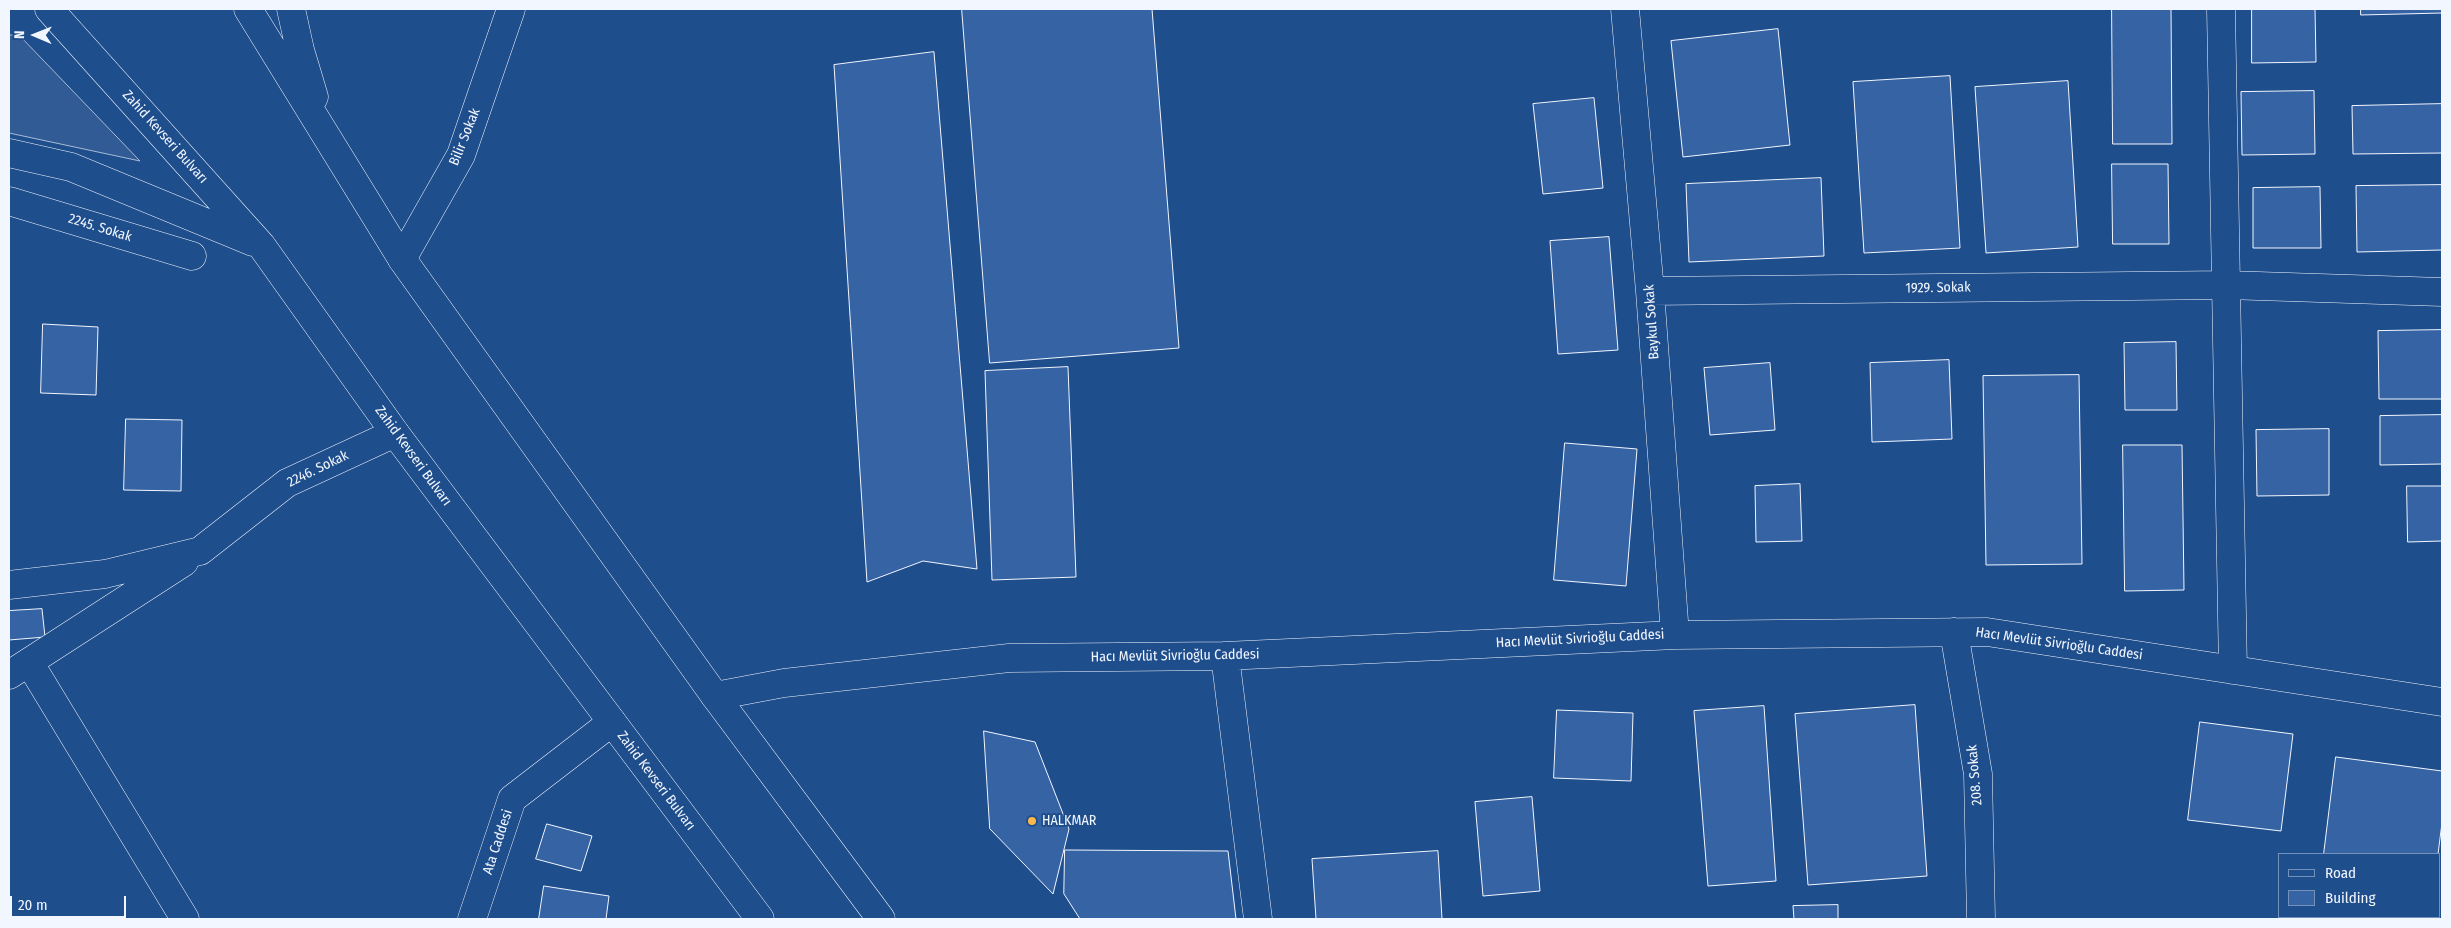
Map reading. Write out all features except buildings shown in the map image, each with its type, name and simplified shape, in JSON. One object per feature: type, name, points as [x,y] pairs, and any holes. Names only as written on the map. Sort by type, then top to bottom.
[{"type":"street","name":"Zahid Kevseri Bulvarı","points":[[49,9],[261,245],[395,433],[760,919]]},
{"type":"street","points":[[248,9],[402,259],[715,696],[881,919]]},
{"type":"street","points":[[291,9],[300,50],[324,132]]},
{"type":"street","name":"Bilir Sokak","points":[[402,259],[461,155],[511,9]]},
{"type":"street","name":"Baykul Sokak","points":[[1625,9],[1650,291],[1674,635]]},
{"type":"street","points":[[2221,9],[2232,670]]},
{"type":"street","points":[[9,153],[71,167],[261,245]]},
{"type":"street","name":"2245. Sokak","points":[[9,200],[192,256]]},
{"type":"street","name":"1929. Sokak","points":[[1650,291],[2227,285],[2442,292]]},
{"type":"street","name":"2246. Sokak","points":[[19,669],[200,552],[287,483],[395,433]]},
{"type":"street","name":"2246. Sokak","points":[[9,585],[105,574],[200,552]]},
{"type":"street","name":"208. Sokak","points":[[1954,632],[1978,774],[1981,919]]},
{"type":"street","name":"Hacı Mevlüt Sivrioğlu Caddesi","points":[[715,696],[784,683],[1009,658],[1225,656],[1674,635],[1986,632],[2442,702]]},
{"type":"street","points":[[1225,656],[1258,919]]},
{"type":"street","points":[[19,669],[185,919]]},
{"type":"street","name":"Ata Caddesi","points":[[472,919],[512,799],[612,722]]},
{"type":"shaded area","points":[[9,35],[19,35],[140,161],[9,133]]},
{"type":"place","name":"HALKMAR","points":[[1032,821]]}]
